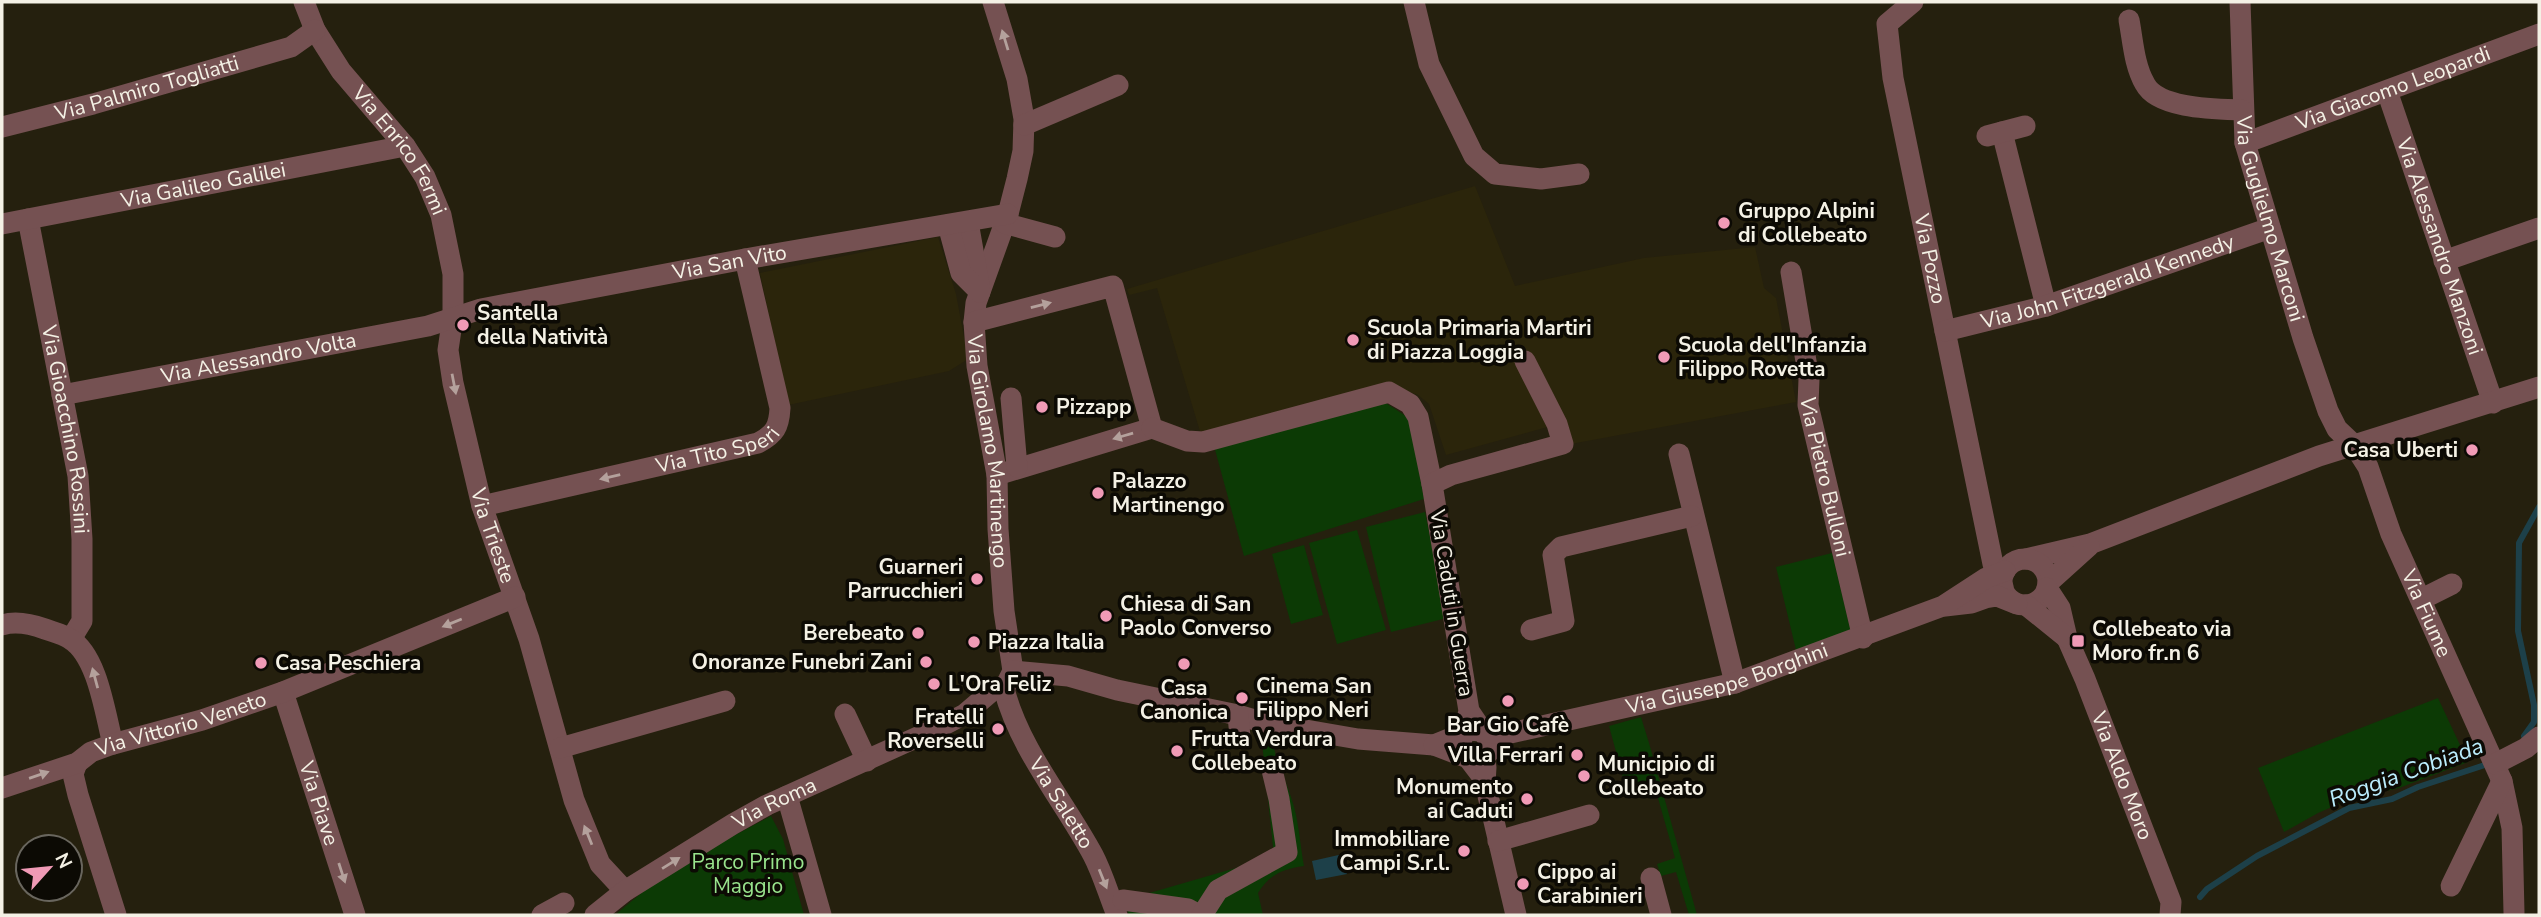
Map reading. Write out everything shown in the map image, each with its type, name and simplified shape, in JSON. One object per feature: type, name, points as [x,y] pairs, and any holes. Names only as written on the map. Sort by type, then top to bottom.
[{"type":"street","name":"Via Enrico Fermi","points":[[304,2],[315,30],[341,71],[405,146],[425,177],[440,215],[453,274],[453,316]]},
{"type":"street","name":"Via Girolamo Martinengo","points":[[993,2],[1017,79],[1024,125],[1023,151],[1006,218],[976,303],[974,322],[977,366],[997,475],[1008,680]]},
{"type":"street","points":[[1414,2],[1429,64],[1474,156],[1494,174],[1541,179],[1579,174]]},
{"type":"street","name":"Via Pozzo","points":[[1913,2],[1888,24],[1893,78],[1985,527],[2010,556],[2009,570]]},
{"type":"street","name":"Via Guglielmo Marconi","points":[[2240,2],[2245,143],[2303,338],[2337,429]]},
{"type":"street","points":[[2129,20],[2138,67],[2152,94],[2162,100],[2205,108],[2242,110]]},
{"type":"street","name":"Via Palmiro Togliatti","points":[[2,127],[93,104],[291,47],[315,30]]},
{"type":"street","name":"Via Giacomo Leopardi","points":[[2245,143],[2539,34]]},
{"type":"street","name":"Via Palmiro Togliatti","points":[[291,47],[326,49]]},
{"type":"street","points":[[1024,125],[1118,85]]},
{"type":"street","name":"Via Alessandro Manzoni","points":[[2387,92],[2493,403]]},
{"type":"street","points":[[2025,126],[1994,134],[2046,306]]},
{"type":"street","name":"Via Galileo Galilei","points":[[2,224],[405,146]]},
{"type":"street","points":[[1006,218],[1055,237]]},
{"type":"street","name":"Via San Vito","points":[[453,316],[745,259],[958,223],[1006,218]]},
{"type":"street","name":"Via Gioacchino Rossini","points":[[29,219],[78,476],[82,539],[82,621],[71,639]]},
{"type":"street","points":[[958,223],[961,273],[980,292]]},
{"type":"street","name":"Via John Fitzgerald Kennedy","points":[[1945,331],[2046,306],[2080,291],[2270,228]]},
{"type":"street","points":[[2444,261],[2539,228]]},
{"type":"street","name":"Via Tito Speri","points":[[482,506],[758,443],[771,436],[779,425],[779,408],[745,259]]},
{"type":"street","name":"Via Pietro Bulloni","points":[[1791,272],[1809,379],[1808,405],[1863,638]]},
{"type":"street","points":[[974,322],[1114,286],[1152,428]]},
{"type":"street","name":"Via Alessandro Volta","points":[[62,395],[428,326],[453,316]]},
{"type":"street","name":"Via Trieste","points":[[453,316],[448,350],[453,383],[482,506],[515,597],[574,800],[600,864],[625,891]]},
{"type":"street","name":"Via Caduti in Guerra","points":[[1476,744],[1432,484],[1451,475],[1563,444],[1557,424],[1525,361]]},
{"type":"street","name":"Via Giuseppe Borghini","points":[[1008,680],[1036,671],[1068,676],[1117,690],[1265,723],[1358,739],[1434,746],[1476,744],[1506,734],[1735,683],[1863,638],[1943,606],[1967,589],[2009,570],[2090,544],[2319,456],[2539,387]]},
{"type":"street","points":[[997,475],[1152,428],[1187,441],[1203,442],[1389,392],[1410,404],[1419,417],[1432,484]]},
{"type":"street","points":[[1011,398],[1017,467]]},
{"type":"street","name":"Via Fiume","points":[[2337,429],[2360,443],[2391,534],[2499,773],[2512,828],[2514,913]]},
{"type":"street","points":[[1679,454],[1735,683]]},
{"type":"street","points":[[1531,630],[1564,621],[1552,555],[1561,547],[1692,516]]},
{"type":"street","name":"Via Giuseppe Borghini","points":[[1943,606],[1971,603],[1997,596],[2021,604],[2039,600],[2047,586],[2090,544]]},
{"type":"street","points":[[2021,604],[2006,594],[2009,570],[2042,567],[2047,586]]},
{"type":"street","points":[[2421,599],[2452,584]]},
{"type":"street","name":"Via Aldo Moro","points":[[2047,586],[2060,608],[2067,638],[2171,902],[2169,915]]},
{"type":"street","name":"Via Vittorio Veneto","points":[[2,788],[77,763],[91,752],[114,744],[202,720],[283,692],[515,597]]},
{"type":"street","name":"Via Aldo Moro","points":[[2021,604],[2067,638]]},
{"type":"street","points":[[2,625],[11,622],[37,626],[71,639],[83,651],[92,666],[114,744]]},
{"type":"street","name":"Via Roma","points":[[595,915],[625,891],[733,824],[787,796],[965,714],[1008,680]]},
{"type":"street","name":"Via Saletto","points":[[1008,680],[1009,709],[1120,905]]},
{"type":"street","name":"Via Piave","points":[[283,692],[355,915]]},
{"type":"street","points":[[560,748],[725,701]]},
{"type":"street","points":[[845,714],[867,761]]},
{"type":"street","points":[[1238,715],[1240,737]]},
{"type":"street","points":[[2451,886],[2499,773],[2539,737]]},
{"type":"street","points":[[1476,744],[1516,915]]},
{"type":"street","points":[[77,763],[73,774],[78,795],[116,915]]},
{"type":"street","points":[[1120,905],[1188,909],[1201,915],[1218,890],[1287,852],[1272,770]]},
{"type":"street","points":[[787,796],[821,915]]},
{"type":"street","points":[[1498,841],[1589,815]]},
{"type":"street","points":[[1651,878],[1661,915]]},
{"type":"street","points":[[542,915],[564,903]]},
{"type":"shaded area","name":"Scuola Primaria Martiri di Piazza Loggia","points":[[1475,186],[1515,286],[1644,258],[1755,247],[1764,288],[1776,298],[1796,402],[1571,444],[1562,423],[1446,455],[1429,404],[1418,395],[1393,386],[1202,438],[1157,288],[1129,295],[1127,289]]},
{"type":"shaded area","points":[[938,237],[956,294],[968,359],[949,371],[788,405],[760,273]]},
{"type":"green space","points":[[1381,400],[1409,418],[1424,499],[1244,556],[1214,446]]},
{"type":"green space","points":[[1425,512],[1447,618],[1391,632],[1366,527]]},
{"type":"green space","points":[[1357,530],[1386,630],[1337,644],[1309,543]]},
{"type":"green space","points":[[1304,545],[1323,615],[1291,624],[1272,554]]},
{"type":"green space","points":[[1832,553],[1851,632],[1797,654],[1776,567]]},
{"type":"green space","points":[[2438,698],[2468,762],[2399,788],[2348,800],[2284,832],[2258,768]]},
{"type":"green space","points":[[1641,717],[1697,915],[1689,915],[1676,872],[1661,876],[1657,864],[1675,858],[1654,784],[1627,792],[1609,726]]},
{"type":"green space","points":[[1262,742],[1273,742],[1294,808],[1304,866],[1290,869],[1267,881],[1258,893],[1263,915],[1129,915],[1125,904],[1139,896],[1274,857]]},
{"type":"green space","name":"Parco Primo Maggio","points":[[771,816],[783,839],[804,915],[615,915],[669,870]]},
{"type":"water","points":[[1343,854],[1347,874],[1316,880],[1312,861]]},
{"type":"waterway","name":"Roggia Cobiada","points":[[2524,736],[2534,722],[2534,705],[2518,631],[2519,543],[2539,507]]},
{"type":"waterway","name":"Roggia Cobiada","points":[[2200,897],[2207,889],[2257,856],[2349,808],[2392,799],[2418,787],[2491,763]]},
{"type":"place","name":"Gruppo Alpini di Collebeato","points":[[1724,223]]},
{"type":"place","name":"Santella della Natività","points":[[463,325]]},
{"type":"place","name":"Scuola Primaria Martiri di Piazza Loggia","points":[[1353,340]]},
{"type":"place","name":"Scuola dell'Infanzia Filippo Rovetta","points":[[1664,357]]},
{"type":"place","name":"Pizzapp","points":[[1042,407]]},
{"type":"place","name":"Casa Uberti","points":[[2472,450]]},
{"type":"place","name":"Palazzo Martinengo","points":[[1098,493]]},
{"type":"place","name":"Guarneri Parrucchieri","points":[[977,579]]},
{"type":"place","name":"Chiesa di San Paolo Converso","points":[[1106,616]]},
{"type":"place","name":"Berebeato","points":[[918,633]]},
{"type":"place","name":"Collebeato via Moro fr.n 6","points":[[2078,641]]},
{"type":"place","name":"Piazza Italia","points":[[974,642]]},
{"type":"place","name":"Onoranze Funebri Zani","points":[[926,662]]},
{"type":"place","name":"Casa Peschiera","points":[[261,663]]},
{"type":"place","name":"Casa Canonica","points":[[1184,664]]},
{"type":"place","name":"L'Ora Feliz","points":[[934,684]]},
{"type":"place","name":"Cinema San Filippo Neri","points":[[1242,698]]},
{"type":"place","name":"Bar Gio Cafè","points":[[1508,701]]},
{"type":"place","name":"Fratelli Roverselli","points":[[998,729]]},
{"type":"place","name":"Frutta Verdura Collebeato","points":[[1177,751]]},
{"type":"place","name":"Villa Ferrari","points":[[1577,755]]},
{"type":"place","name":"Municipio di Collebeato","points":[[1584,776]]},
{"type":"place","name":"Monumento ai Caduti","points":[[1527,799]]},
{"type":"place","name":"Immobiliare Campi S.r.l.","points":[[1464,851]]},
{"type":"place","name":"Cippo ai Carabinieri","points":[[1523,884]]}]
